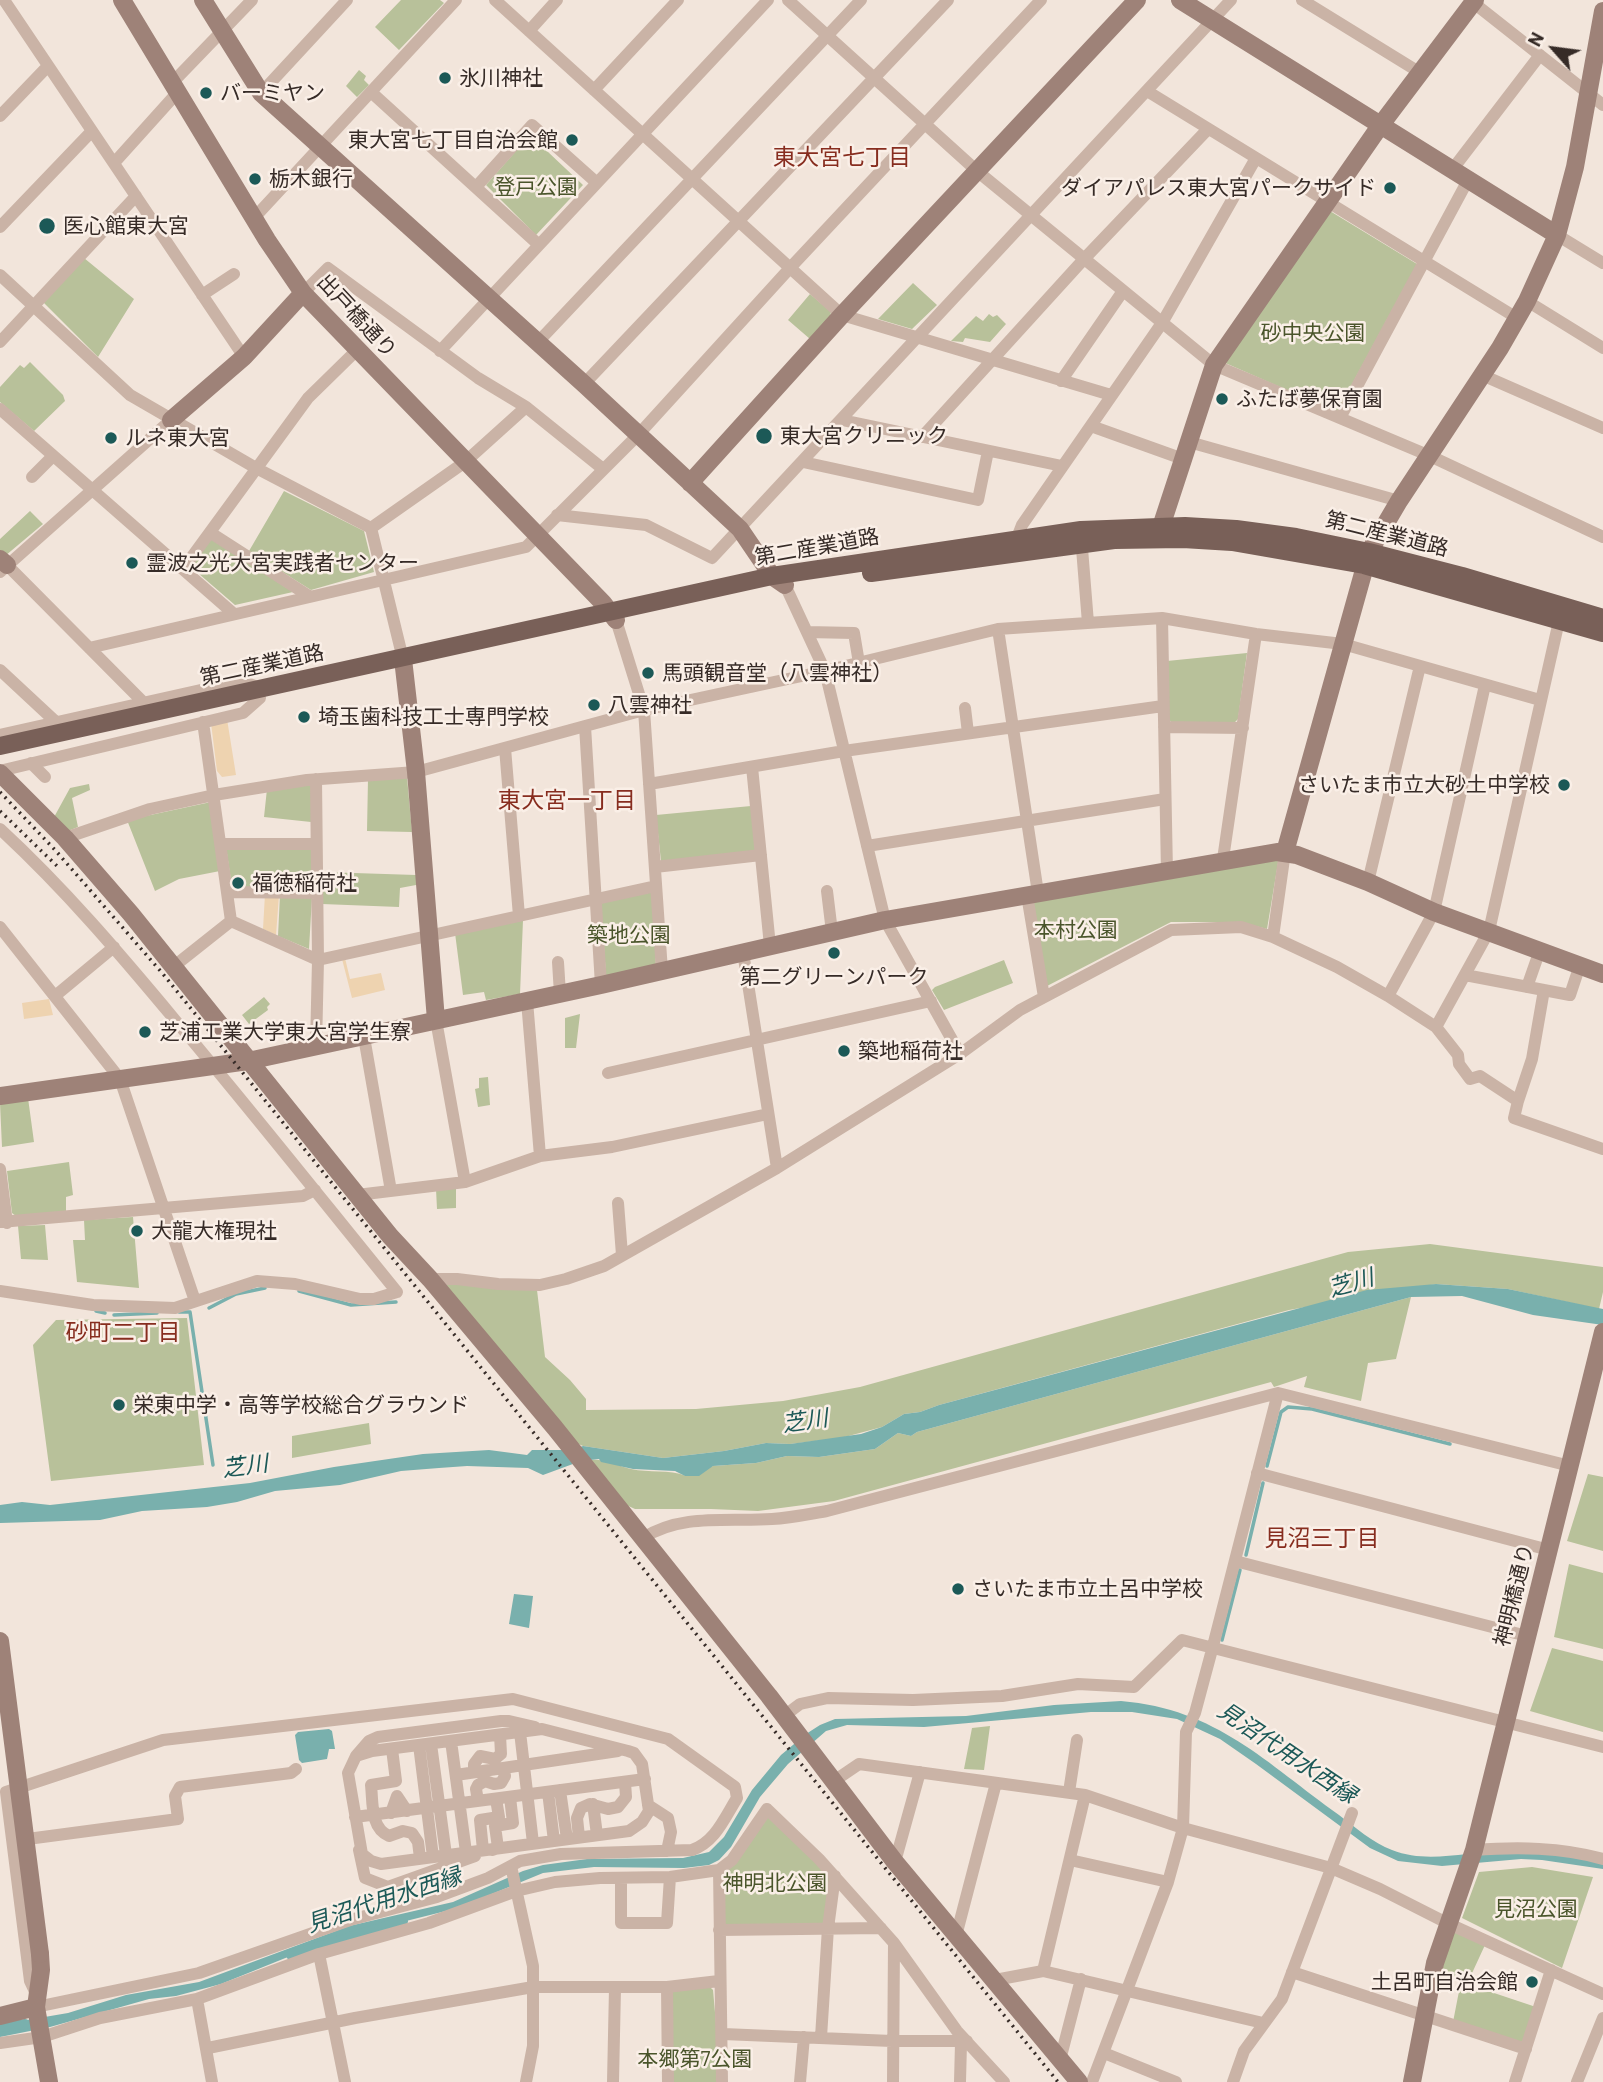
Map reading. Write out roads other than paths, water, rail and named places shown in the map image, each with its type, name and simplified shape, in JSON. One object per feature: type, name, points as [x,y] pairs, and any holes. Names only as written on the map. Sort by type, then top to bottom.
[{"type":"main road","name":"第二産業道路","points":[[42,741],[779,581],[1018,545],[1208,526],[1271,533],[1366,558],[1603,633]]},
{"type":"main road","name":"第二産業道路","points":[[1366,558],[1462,576],[1603,618]]},
{"type":"main road","points":[[0,746],[42,741]]},
{"type":"main road","points":[[0,755],[42,741]]},
{"type":"street","points":[[4,0],[244,357]]},
{"type":"street","name":"出戸橋通り","points":[[122,0],[254,218],[303,293],[613,616]]},
{"type":"street","points":[[203,0],[261,93],[538,342],[740,529],[779,581],[825,671],[885,920],[960,1054]]},
{"type":"street","points":[[114,163],[221,32],[252,0]]},
{"type":"street","points":[[261,93],[346,0]]},
{"type":"street","points":[[254,218],[456,0]]},
{"type":"street","points":[[495,0],[842,316],[1111,396]]},
{"type":"street","points":[[528,31],[557,0]]},
{"type":"street","points":[[594,90],[678,0]]},
{"type":"street","points":[[440,351],[768,0]]},
{"type":"street","points":[[788,0],[977,171],[1214,365],[1430,456],[1603,537]]},
{"type":"street","points":[[538,342],[862,0]]},
{"type":"street","points":[[584,384],[948,0]]},
{"type":"street","points":[[89,648],[526,547],[638,435],[1041,0]]},
{"type":"street","points":[[690,483],[1137,0]]},
{"type":"street","points":[[1180,0],[1603,263]]},
{"type":"street","points":[[557,515],[646,525],[712,558],[1231,0]]},
{"type":"street","points":[[1302,0],[1419,72]]},
{"type":"street","points":[[1159,532],[1214,365],[1380,126],[1473,1],[1603,105]]},
{"type":"street","points":[[1273,937],[1285,852],[1366,558],[1399,501],[1517,318],[1557,235],[1575,167],[1603,11]]},
{"type":"street","points":[[1452,170],[1540,55]]},
{"type":"street","points":[[0,116],[48,66]]},
{"type":"street","points":[[1147,91],[1517,318]]},
{"type":"street","points":[[371,92],[539,245]]},
{"type":"street","points":[[476,187],[532,125],[597,183]]},
{"type":"street","points":[[922,437],[1208,128]]},
{"type":"street","points":[[0,227],[92,131]]},
{"type":"street","points":[[1018,545],[1022,525],[1162,323],[1256,158]]},
{"type":"street","points":[[1340,418],[1468,180]]},
{"type":"street","points":[[0,342],[136,196]]},
{"type":"street","points":[[142,702],[2,565],[244,357],[328,268],[478,378],[526,407],[603,469]]},
{"type":"street","points":[[202,295],[234,274]]},
{"type":"street","points":[[0,275],[130,395],[256,468],[371,528],[404,663],[416,772],[436,1020],[465,1182]]},
{"type":"street","points":[[1061,381],[1123,291]]},
{"type":"street","points":[[1527,301],[1603,348]]},
{"type":"street","points":[[183,569],[308,398],[357,350]]},
{"type":"street","points":[[1482,376],[1603,428]]},
{"type":"street","points":[[371,528],[465,462],[526,407]]},
{"type":"street","points":[[0,409],[234,614]]},
{"type":"street","points":[[842,420],[1062,466]]},
{"type":"street","points":[[1091,426],[1183,460]]},
{"type":"street","points":[[1189,442],[1399,501]]},
{"type":"street","points":[[803,462],[978,500],[988,451]]},
{"type":"street","points":[[33,477],[53,456]]},
{"type":"street","points":[[211,533],[309,596]]},
{"type":"street","points":[[1082,537],[1088,623]]},
{"type":"street","points":[[613,616],[644,710],[662,971]]},
{"type":"street","points":[[1162,618],[1167,872]]},
{"type":"street","points":[[65,838],[150,809],[214,795],[316,779],[416,772],[644,710],[825,671],[998,629],[1162,618],[1256,634],[1343,644],[1540,700]]},
{"type":"street","points":[[1436,1027],[1489,931],[1559,621]]},
{"type":"street","points":[[998,629],[1027,821],[1044,997]]},
{"type":"street","points":[[807,632],[855,633],[859,663]]},
{"type":"street","points":[[1223,859],[1256,634]]},
{"type":"street","points":[[1368,883],[1420,666]]},
{"type":"street","points":[[2,674],[57,723]]},
{"type":"street","points":[[0,735],[241,681],[260,693],[243,712],[0,772],[65,838],[412,1262],[430,1279],[562,1436],[785,1716],[895,1862],[1079,2082]]},
{"type":"street","points":[[1388,996],[1434,912],[1485,685]]},
{"type":"street","points":[[649,784],[844,751],[1163,706]]},
{"type":"street","points":[[965,708],[968,733]]},
{"type":"street","points":[[203,722],[231,921]]},
{"type":"street","points":[[585,726],[601,985]]},
{"type":"street","points":[[1164,727],[1243,728]]},
{"type":"street","points":[[505,748],[519,916]]},
{"type":"street","points":[[30,763],[45,777]]},
{"type":"street","points":[[752,766],[770,946]]},
{"type":"street","points":[[316,779],[316,1047]]},
{"type":"street","points":[[867,846],[1165,799]]},
{"type":"street","points":[[0,1291],[93,1305],[175,1308],[257,1281],[295,1284],[360,1299],[397,1292],[114,947],[51,879],[3,836]]},
{"type":"street","points":[[221,844],[316,844]]},
{"type":"street","points":[[0,1096],[248,1061],[885,920],[1167,872],[1223,859],[1285,852],[1368,883],[1434,912],[1603,974]]},
{"type":"street","points":[[655,867],[761,855]]},
{"type":"street","points":[[231,921],[318,960],[656,886]]},
{"type":"street","points":[[827,891],[832,932]]},
{"type":"street","points":[[228,892],[317,893]]},
{"type":"street","points":[[173,967],[231,921]]},
{"type":"street","points":[[0,927],[120,1079],[195,1301]]},
{"type":"street","points":[[430,1279],[540,1285],[604,1266],[777,1168],[960,1054],[1020,1010],[1171,930],[1241,927],[1273,937],[1337,967],[1436,1027],[1458,1055],[1459,1064],[1470,1079],[1480,1076],[1518,1101]]},
{"type":"street","points":[[55,996],[114,947]]},
{"type":"street","points":[[1527,987],[1540,950]]},
{"type":"street","points":[[743,951],[777,1168]]},
{"type":"street","points":[[558,962],[560,994]]},
{"type":"street","points":[[1465,975],[1570,995],[1580,965]]},
{"type":"street","points":[[1544,990],[1532,1059],[1514,1118],[1603,1149]]},
{"type":"street","points":[[527,1001],[540,1156]]},
{"type":"street","points":[[608,1073],[931,1001]]},
{"type":"street","points":[[364,1037],[391,1191]]},
{"type":"street","points":[[357,1195],[465,1182],[540,1156],[612,1147],[768,1114]]},
{"type":"street","points":[[0,1169],[4,1222],[303,1196],[315,1190]]},
{"type":"street","points":[[618,1202],[622,1255]]},
{"type":"street","name":"神明橋通り","points":[[1415,2081],[1423,2016],[1435,1963],[1474,1850],[1603,1332]]},
{"type":"street","points":[[643,1538],[669,1524],[686,1521],[775,1519],[827,1511],[1278,1393],[1570,1466]]},
{"type":"street","points":[[1092,2082],[1168,1882],[1183,1828],[1186,1732],[1195,1713],[1278,1393]]},
{"type":"street","points":[[1257,1473],[1549,1549]]},
{"type":"street","points":[[1235,1561],[1527,1636]]},
{"type":"street","points":[[785,1716],[800,1704],[828,1698],[913,1700],[1002,1696],[1077,1684],[1133,1687],[1182,1640],[1603,1746]]},
{"type":"street","points":[[0,1641],[40,1954],[37,2006]]},
{"type":"street","points":[[49,2082],[37,2006],[30,1981],[6,1792],[163,1740],[513,1699],[668,1739],[735,1787],[737,1798],[711,1840],[692,1850],[561,1854],[520,1861],[514,1878],[533,1966],[533,2046],[526,2082]]},
{"type":"street","points":[[359,1850],[366,1858],[382,1864],[533,1843],[629,1831],[646,1817],[648,1805],[639,1758],[624,1750],[509,1721],[378,1737],[369,1741],[356,1756],[348,1773],[359,1850],[365,1878],[388,1887],[498,1848]]},
{"type":"street","points":[[356,1756],[542,1729]]},
{"type":"street","points":[[520,1732],[533,1843]]},
{"type":"street","points":[[474,1772],[474,1764],[480,1756],[495,1759],[501,1754],[500,1735]]},
{"type":"street","points":[[1069,1792],[1077,1740]]},
{"type":"street","points":[[451,1741],[466,1852]]},
{"type":"street","points":[[425,1744],[424,1778],[433,1807]]},
{"type":"street","points":[[425,1744],[433,1807],[433,1857]]},
{"type":"street","points":[[391,1749],[396,1781],[372,1785],[376,1825],[384,1835],[394,1836],[407,1831],[416,1837],[433,1857]]},
{"type":"street","points":[[456,1775],[624,1750]]},
{"type":"street","points":[[834,1781],[859,1764],[1085,1794],[1183,1828],[1331,1868],[1603,1994]]},
{"type":"street","points":[[478,1801],[478,1785],[485,1781],[501,1783],[504,1780],[504,1768]]},
{"type":"street","points":[[13,1841],[178,1819],[175,1796],[180,1787],[291,1773],[296,1769]]},
{"type":"street","points":[[895,1862],[919,1772]]},
{"type":"street","points":[[408,1780],[424,1778]]},
{"type":"street","points":[[355,1817],[645,1779]]},
{"type":"street","points":[[566,1839],[586,1805],[614,1809],[623,1804],[626,1797],[625,1782]]},
{"type":"street","points":[[956,1936],[996,1783]]},
{"type":"street","points":[[554,1791],[566,1839]]},
{"type":"street","points":[[1043,1971],[1085,1794]]},
{"type":"street","points":[[498,1848],[495,1826],[513,1823],[510,1797]]},
{"type":"street","points":[[484,1850],[480,1819],[499,1817],[496,1799]]},
{"type":"street","points":[[593,1804],[597,1835]]},
{"type":"street","points":[[648,1805],[668,1818],[671,1832],[667,1851]]},
{"type":"street","points":[[608,1809],[612,1833]]},
{"type":"street","points":[[0,2015],[198,1973],[350,1920],[437,1898],[488,1878],[555,1882],[670,1877],[719,1870],[732,1860],[767,1809],[881,1928],[964,2042],[1004,2082]]},
{"type":"street","points":[[1233,2082],[1244,2051],[1282,1999],[1350,1816]]},
{"type":"street","points":[[1474,1850],[1513,1848],[1566,1851],[1603,1859]]},
{"type":"street","points":[[1069,1860],[1168,1882]]},
{"type":"street","points":[[719,1870],[722,2082]]},
{"type":"street","points":[[621,1878],[621,1923],[667,1923],[670,1877]]},
{"type":"street","points":[[821,2037],[828,1928],[835,1877]]},
{"type":"street","points":[[0,2043],[42,2035],[100,2018],[197,1999],[319,1954],[429,1923],[514,1878]]},
{"type":"street","points":[[719,1930],[881,1928]]},
{"type":"street","points":[[893,2082],[894,1943]]},
{"type":"street","points":[[319,1954],[345,2082]]},
{"type":"street","points":[[1515,2082],[1551,1970]]},
{"type":"street","points":[[995,1980],[1043,1971],[1263,2023]]},
{"type":"street","points":[[1292,1972],[1526,2049]]},
{"type":"street","points":[[1060,2060],[1081,1979]]},
{"type":"street","points":[[208,2048],[533,1987],[667,1987],[719,1981]]},
{"type":"street","points":[[667,1987],[668,2082]]},
{"type":"street","points":[[613,2082],[615,1988]]},
{"type":"street","points":[[197,1999],[208,2048],[212,2082]]},
{"type":"street","points":[[1577,2082],[1603,2018]]},
{"type":"street","points":[[723,2034],[964,2042]]},
{"type":"street","points":[[800,2082],[804,2037]]},
{"type":"street","points":[[960,2082],[964,2042]]},
{"type":"street","points":[[1590,2051],[1603,2057]]},
{"type":"street","points":[[1104,2053],[1176,2082]]},
{"type":"water","points":[[1436,1284],[1508,1289],[1603,1309],[1603,1325],[1533,1315],[1462,1296],[1411,1297],[917,1432],[911,1436],[898,1433],[875,1449],[819,1457],[787,1456],[756,1463],[713,1466],[699,1476],[685,1476],[675,1471],[633,1469],[601,1462],[599,1459],[581,1461],[543,1475],[528,1468],[467,1466],[401,1471],[340,1485],[275,1491],[207,1507],[142,1511],[100,1520],[0,1523],[0,1505],[22,1502],[50,1505],[250,1483],[423,1454],[489,1450],[527,1455],[532,1450],[572,1450],[583,1446],[663,1458],[766,1443],[790,1444],[861,1434],[882,1427],[904,1414],[920,1412],[1367,1290]]},
{"type":"water","points":[[514,1594],[533,1596],[529,1628],[509,1624]]},
{"type":"water","points":[[1121,1701],[1155,1706],[1213,1727],[1263,1758],[1371,1839],[1392,1850],[1435,1857],[1493,1851],[1532,1853],[1603,1861],[1603,1869],[1521,1859],[1442,1866],[1398,1861],[1370,1848],[1220,1739],[1177,1719],[1132,1712],[1091,1712],[924,1727],[847,1725],[826,1731],[788,1764],[760,1797],[731,1847],[719,1860],[709,1865],[684,1868],[594,1867],[543,1873],[458,1908],[330,1940],[221,1984],[176,1996],[149,1999],[50,2027],[0,2037],[0,2029],[27,2020],[68,2013],[126,1995],[199,1982],[349,1926],[453,1902],[543,1865],[587,1859],[683,1858],[709,1852],[724,1837],[752,1790],[781,1755],[806,1734],[835,1719],[966,1716],[1054,1705]]},
{"type":"water","points":[[332,1731],[335,1749],[329,1749],[327,1759],[302,1763],[299,1760],[295,1735],[298,1732]]},
{"type":"waterway","points":[[209,1308],[236,1294],[265,1288]]},
{"type":"waterway","points":[[299,1291],[351,1305],[396,1302]]},
{"type":"waterway","points":[[96,1311],[105,1313]]},
{"type":"waterway","name":"芝川","points":[[179,1312],[190,1312],[213,1465]]},
{"type":"waterway","points":[[114,1315],[157,1313]]},
{"type":"waterway","points":[[1267,1466],[1281,1412],[1288,1407],[1312,1409],[1450,1444]]},
{"type":"waterway","points":[[1246,1555],[1263,1483]]},
{"type":"waterway","points":[[1222,1640],[1240,1570]]},
{"type":"waterway","name":"見沼代用水西縁","points":[[291,1955],[403,1921]]},
{"type":"waterway","name":"見沼代用水西縁","points":[[0,2027],[25,2024]]},
{"type":"railway","points":[[0,792],[56,851],[163,974],[1058,2082]]},
{"type":"railway","points":[[0,811],[57,866]]},
{"type":"place","name":"氷川神社","points":[[445,78]]},
{"type":"place","name":"バーミヤン","points":[[206,93]]},
{"type":"place","name":"東大宮七丁目自治会館","points":[[572,140]]},
{"type":"place","name":"栃木銀行","points":[[255,179]]},
{"type":"place","name":"ダイアパレス東大宮パークサイド","points":[[1390,188]]},
{"type":"place","name":"医心館東大宮","points":[[47,226]]},
{"type":"place","name":"ふたば夢保育園","points":[[1222,399]]},
{"type":"place","name":"東大宮クリニック","points":[[764,436]]},
{"type":"place","name":"ルネ東大宮","points":[[111,438]]},
{"type":"place","name":"霊波之光大宮実践者センター","points":[[132,563]]},
{"type":"place","name":"馬頭観音堂（八雲神社）","points":[[648,673]]},
{"type":"place","name":"八雲神社","points":[[594,705]]},
{"type":"place","name":"埼玉歯科技工士専門学校","points":[[304,717]]},
{"type":"place","name":"さいたま市立大砂土中学校","points":[[1564,785]]},
{"type":"place","name":"福徳稲荷社","points":[[238,883]]},
{"type":"place","name":"第二グリーンパーク","points":[[834,953]]},
{"type":"place","name":"芝浦工業大学東大宮学生寮","points":[[145,1032]]},
{"type":"place","name":"築地稲荷社","points":[[844,1051]]},
{"type":"place","name":"大龍大権現社","points":[[137,1231]]},
{"type":"place","name":"栄東中学・高等学校総合グラウンド","points":[[119,1405]]},
{"type":"place","name":"さいたま市立土呂中学校","points":[[958,1589]]},
{"type":"place","name":"土呂町自治会館","points":[[1532,1982]]},
{"type":"district","name":"東大宮七丁目","points":[[842,157]]},
{"type":"district","name":"東大宮一丁目","points":[[567,800]]},
{"type":"district","name":"砂町二丁目","points":[[123,1332]]},
{"type":"district","name":"見沼三丁目","points":[[1322,1538]]},
{"type":"park label","name":"登戸公園","points":[[536,187]]},
{"type":"park label","name":"砂中央公園","points":[[1313,333]]},
{"type":"park label","name":"本村公園","points":[[1076,930]]},
{"type":"park label","name":"築地公園","points":[[629,935]]},
{"type":"park label","name":"神明北公園","points":[[775,1883]]},
{"type":"park label","name":"見沼公園","points":[[1536,1909]]},
{"type":"park label","name":"本郷第7公園","points":[[695,2059]]}]
